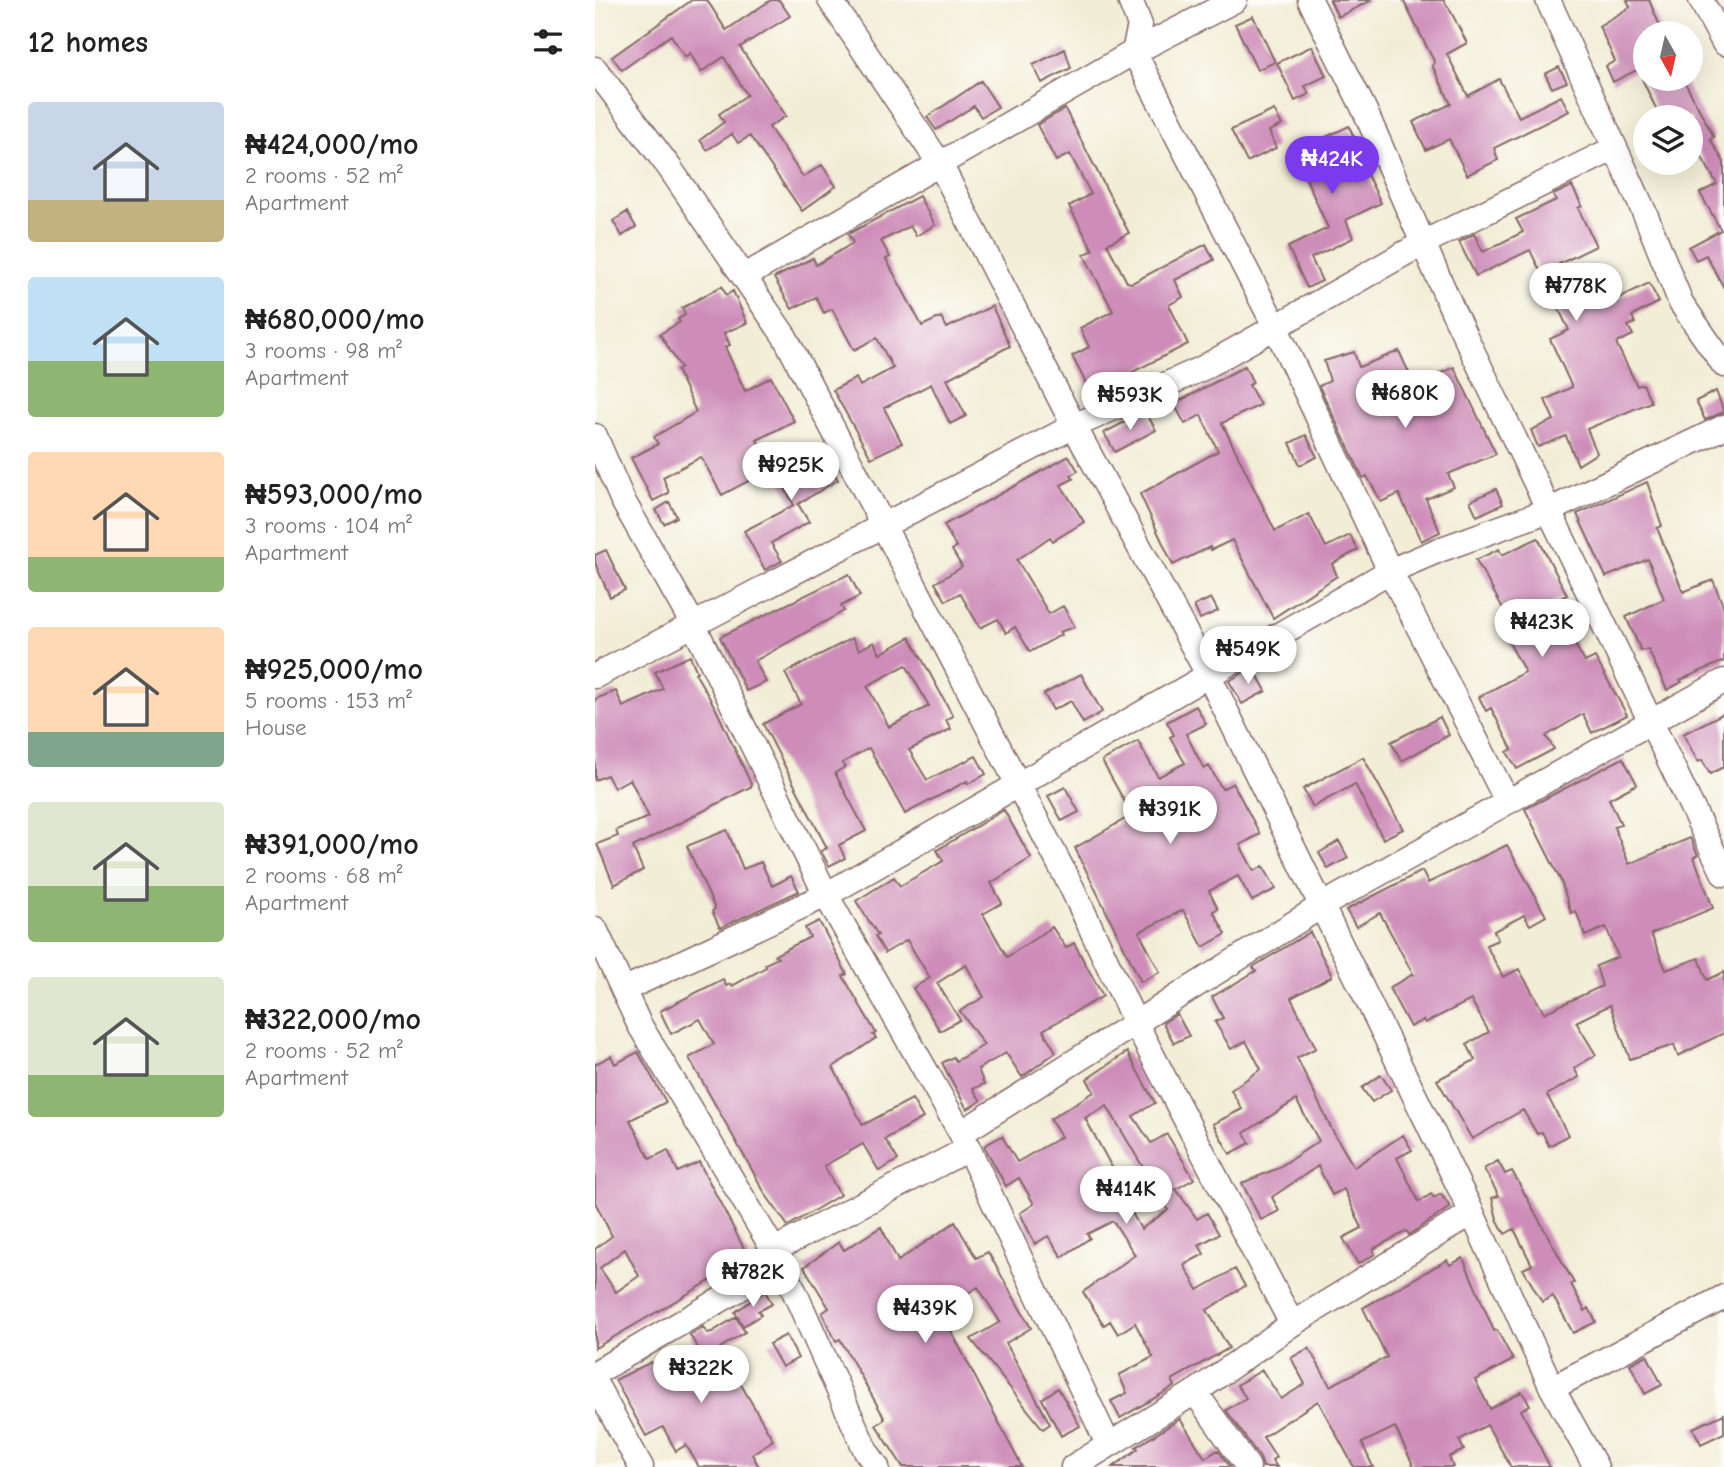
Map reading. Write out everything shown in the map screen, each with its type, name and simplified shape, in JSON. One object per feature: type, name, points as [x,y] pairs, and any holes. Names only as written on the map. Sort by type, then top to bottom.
[{"type":"street","points":[[830,0],[940,164],[1074,426],[1209,676],[1472,1213],[1552,1388],[1596,1467]]},
{"type":"street","points":[[1130,0],[1140,25],[1134,52],[1275,326],[1390,571],[1507,801]]},
{"type":"street","points":[[745,276],[1134,52],[1235,0]]},
{"type":"street","points":[[1310,0],[1365,111],[1423,243],[1649,721],[1724,874]]},
{"type":"street","points":[[1548,0],[1681,303],[1724,365]]},
{"type":"street","points":[[1701,0],[1724,43]]},
{"type":"street","points":[[595,69],[745,276],[785,337],[1072,888],[1136,1024],[1292,1324]]},
{"type":"street","points":[[595,676],[1074,426],[1203,368],[1423,243],[1615,148]]},
{"type":"street","points":[[623,990],[826,895],[1390,571],[1439,550],[1550,510],[1724,427]]},
{"type":"street","points":[[595,436],[622,499],[694,626],[826,895],[965,1141],[1108,1444]]},
{"type":"street","points":[[595,1373],[965,1141],[1136,1024],[1323,905],[1724,681]]},
{"type":"street","points":[[595,929],[639,1024],[778,1257],[866,1451],[877,1467]]},
{"type":"street","points":[[1073,1467],[1195,1392],[1292,1324],[1472,1213]]},
{"type":"street","points":[[1552,1388],[1724,1297]]},
{"type":"street","points":[[595,1383],[641,1467]]},
{"type":"street","points":[[1195,1392],[1248,1467]]},
{"type":"building","points":[[692,0],[707,0],[726,30],[771,0],[779,0],[790,16],[740,47],[786,116],[769,127],[803,177],[822,165],[836,186],[802,211],[750,136],[738,143],[732,134],[707,150],[700,140],[724,122],[719,114],[747,95],[724,57],[701,72],[690,53],[685,57],[671,35],[622,70],[612,57]]},
{"type":"building","points":[[1330,0],[1372,0],[1338,17]]},
{"type":"building","points":[[1403,0],[1443,0],[1449,8],[1467,43],[1447,54],[1468,96],[1499,79],[1519,117],[1561,96],[1569,111],[1494,148],[1498,160],[1467,175],[1449,139],[1426,150],[1413,122],[1451,104],[1432,65],[1435,63]]},
{"type":"building","points":[[1627,0],[1649,0],[1658,21],[1633,21],[1633,72],[1613,82],[1606,66],[1615,61],[1599,26],[1630,7]]},
{"type":"building","points":[[1253,16],[1275,62],[1257,70],[1235,24]]},
{"type":"building","points":[[1312,46],[1326,76],[1305,86],[1309,94],[1295,101],[1277,63]]},
{"type":"building","points":[[1065,49],[1071,68],[1042,83],[1033,65]]},
{"type":"building","points":[[1559,67],[1567,82],[1552,88],[1545,74]]},
{"type":"building","points":[[981,81],[998,107],[981,117],[974,106],[936,130],[927,117]]},
{"type":"building","points":[[1648,91],[1689,91],[1697,105],[1654,105]]},
{"type":"building","points":[[1065,109],[1129,233],[1107,244],[1127,282],[1132,283],[1206,244],[1214,260],[1175,280],[1183,297],[1169,305],[1188,344],[1091,393],[1072,356],[1089,347],[1080,328],[1113,311],[1084,255],[1093,250],[1069,206],[1091,194],[1070,154],[1056,161],[1037,125]]},
{"type":"building","points":[[1274,110],[1282,125],[1269,131],[1276,148],[1247,162],[1231,130]]},
{"type":"building","points":[[1703,116],[1714,137],[1710,139],[1724,162],[1724,288],[1706,255],[1696,260],[1689,247],[1721,230],[1700,193],[1717,184],[1703,159]]},
{"type":"building","points":[[1349,126],[1356,142],[1352,144],[1381,203],[1346,220],[1353,238],[1311,258],[1322,281],[1307,288],[1288,247],[1328,228],[1294,152]]},
{"type":"building","points":[[1572,186],[1582,206],[1578,208],[1596,246],[1559,264],[1573,292],[1607,275],[1619,298],[1649,283],[1659,302],[1632,316],[1635,323],[1628,326],[1633,335],[1616,343],[1637,386],[1643,384],[1651,402],[1587,429],[1597,453],[1578,465],[1566,436],[1538,447],[1531,430],[1554,420],[1545,400],[1572,387],[1550,339],[1569,330],[1530,250],[1476,276],[1459,242],[1474,234],[1483,252],[1523,232],[1516,219],[1556,200],[1553,195]]},
{"type":"building","points":[[919,196],[935,225],[916,236],[910,226],[881,241],[890,257],[886,259],[922,326],[941,317],[947,328],[992,306],[1010,346],[947,379],[966,416],[950,424],[931,384],[884,408],[902,443],[871,458],[833,390],[856,378],[860,386],[893,368],[877,338],[854,350],[832,309],[824,313],[816,297],[792,309],[774,278],[813,258],[816,265],[853,243],[848,234]]},
{"type":"building","points":[[627,212],[636,227],[622,236],[613,221]]},
{"type":"building","points":[[722,286],[726,295],[733,291],[747,323],[724,333],[730,345],[725,347],[745,391],[771,377],[794,421],[757,440],[773,468],[722,495],[701,457],[663,477],[669,493],[653,501],[631,458],[658,444],[654,437],[696,412],[677,370],[681,368],[660,334],[680,322],[678,319],[685,315],[682,308]]},
{"type":"building","points":[[1399,351],[1413,382],[1418,380],[1420,383],[1454,367],[1496,454],[1448,474],[1454,487],[1426,499],[1440,532],[1421,541],[1399,494],[1381,502],[1367,476],[1363,478],[1319,386],[1330,381],[1324,361],[1354,352],[1359,367]]},
{"type":"building","points":[[1245,366],[1253,383],[1249,385],[1260,405],[1222,423],[1275,531],[1309,514],[1326,547],[1350,535],[1358,550],[1332,564],[1337,576],[1273,618],[1232,540],[1211,550],[1210,547],[1173,565],[1140,494],[1218,451],[1201,415],[1185,424],[1174,404]]},
{"type":"building","points":[[1716,391],[1724,412],[1705,420],[1696,401]]},
{"type":"building","points":[[1145,411],[1156,430],[1115,452],[1104,433]]},
{"type":"building","points":[[1306,435],[1317,457],[1300,465],[1290,443]]},
{"type":"building","points":[[815,447],[819,448],[838,480],[798,504],[809,522],[771,543],[782,561],[765,570],[744,531],[794,505],[774,469]]},
{"type":"building","points":[[1069,456],[1078,471],[1071,475],[1073,479],[1061,485],[1084,522],[1053,541],[1050,537],[1017,560],[1049,614],[1063,606],[1075,627],[1059,632],[1061,635],[1030,652],[1015,627],[1006,633],[998,619],[980,628],[960,593],[946,601],[935,583],[962,567],[952,550],[956,547],[944,525]]},
{"type":"building","points":[[1647,482],[1662,526],[1657,528],[1683,592],[1713,580],[1724,608],[1724,661],[1680,680],[1682,682],[1667,690],[1648,649],[1641,651],[1626,617],[1664,599],[1648,559],[1606,577],[1577,514]]},
{"type":"building","points":[[1496,489],[1503,504],[1477,516],[1470,501]]},
{"type":"building","points":[[669,502],[677,517],[664,524],[656,510]]},
{"type":"building","points":[[1538,538],[1567,595],[1551,603],[1585,662],[1595,657],[1627,715],[1592,733],[1583,714],[1546,736],[1554,749],[1517,769],[1507,752],[1512,749],[1491,708],[1486,711],[1479,697],[1525,672],[1505,635],[1515,630],[1476,560],[1499,549],[1502,555]]},
{"type":"building","points":[[606,550],[625,590],[610,597],[595,563],[595,555]]},
{"type":"building","points":[[849,574],[860,596],[841,606],[844,611],[755,661],[766,682],[746,691],[720,637]]},
{"type":"building","points":[[1211,598],[1218,611],[1200,619],[1194,606]]},
{"type":"building","points":[[910,637],[953,716],[946,720],[951,729],[909,750],[927,780],[976,756],[986,774],[968,784],[967,781],[905,814],[869,748],[842,763],[845,767],[835,773],[866,831],[839,845],[845,858],[829,866],[821,851],[827,848],[763,724],[801,704],[785,673],[852,638],[859,650],[874,642],[880,654]],"holes":[[[906,665],[929,706],[889,727],[867,686]]]},
{"type":"building","points":[[690,656],[697,672],[695,673],[716,709],[752,786],[633,847],[643,870],[614,885],[597,844],[618,836],[616,830],[649,817],[630,779],[614,788],[607,775],[595,780],[595,699],[616,691],[623,707],[663,689],[655,672]]},
{"type":"building","points":[[1253,667],[1266,691],[1242,704],[1229,681]]},
{"type":"building","points":[[1081,674],[1102,712],[1083,723],[1071,701],[1053,710],[1044,694]]},
{"type":"building","points":[[1196,706],[1206,724],[1186,734],[1204,769],[1209,766],[1222,789],[1233,783],[1260,834],[1240,845],[1254,871],[1263,866],[1276,889],[1252,901],[1238,876],[1209,891],[1218,909],[1213,911],[1226,934],[1203,947],[1183,910],[1139,932],[1160,972],[1141,982],[1075,848],[1132,815],[1102,761],[1138,741],[1158,777],[1185,763],[1170,737],[1174,735],[1167,722]]},
{"type":"building","points":[[1724,713],[1724,767],[1710,774],[1702,760],[1698,762],[1683,734]]},
{"type":"building","points":[[1440,717],[1449,735],[1402,761],[1391,742]]},
{"type":"building","points":[[1363,757],[1403,829],[1383,839],[1355,784],[1313,807],[1303,789]]},
{"type":"building","points":[[1623,758],[1637,784],[1609,799],[1621,824],[1614,827],[1629,864],[1690,838],[1698,855],[1694,857],[1713,908],[1651,934],[1666,970],[1699,958],[1707,980],[1724,972],[1724,1033],[1678,1056],[1674,1045],[1630,1059],[1610,1005],[1576,1022],[1596,1055],[1574,1068],[1579,1077],[1547,1095],[1568,1135],[1549,1146],[1542,1132],[1537,1134],[1523,1110],[1472,1139],[1437,1080],[1475,1060],[1467,1044],[1489,1032],[1471,1000],[1425,1023],[1423,1020],[1410,1027],[1389,988],[1413,974],[1380,913],[1356,927],[1346,910],[1422,871],[1428,883],[1507,845],[1546,916],[1530,925],[1524,915],[1494,931],[1498,940],[1486,945],[1503,977],[1519,969],[1544,1013],[1602,986],[1596,966],[1618,957],[1606,927],[1585,936],[1576,911],[1571,913],[1561,881],[1525,809]]},
{"type":"building","points":[[1065,787],[1079,812],[1062,821],[1048,796]]},
{"type":"building","points":[[1004,810],[1031,858],[991,883],[1002,903],[983,914],[1007,957],[1052,927],[1066,948],[1074,943],[1103,996],[1043,1030],[1056,1052],[1022,1077],[1006,1053],[978,1069],[984,1084],[973,1089],[981,1101],[967,1109],[942,1063],[953,1057],[956,1061],[984,1045],[960,1011],[984,997],[966,965],[937,983],[960,1020],[940,1031],[913,988],[930,978],[907,940],[885,953],[875,936],[878,935],[856,901],[894,877],[900,886],[943,861],[937,850]]},
{"type":"building","points":[[727,830],[743,869],[761,862],[772,886],[791,876],[799,891],[720,928],[712,911],[715,909],[687,846]]},
{"type":"building","points":[[1339,841],[1348,858],[1328,869],[1319,853]]},
{"type":"building","points":[[819,921],[847,974],[843,976],[876,1033],[873,1035],[876,1038],[833,1067],[863,1125],[912,1099],[923,1118],[885,1139],[898,1160],[879,1171],[863,1144],[824,1166],[840,1195],[788,1226],[766,1195],[689,1058],[714,1044],[700,1019],[671,1034],[660,1011],[723,979],[726,986],[732,986],[766,967],[765,964],[778,958],[775,955],[810,937],[805,928]]},
{"type":"building","points":[[1310,932],[1332,976],[1291,998],[1316,1048],[1297,1058],[1332,1130],[1354,1167],[1403,1135],[1412,1150],[1397,1158],[1419,1202],[1431,1194],[1434,1198],[1441,1194],[1450,1207],[1409,1235],[1407,1231],[1373,1249],[1375,1254],[1358,1264],[1343,1238],[1362,1228],[1344,1189],[1332,1195],[1318,1166],[1272,1197],[1279,1211],[1261,1220],[1242,1183],[1276,1169],[1319,1141],[1296,1100],[1244,1133],[1250,1143],[1230,1154],[1213,1124],[1242,1109],[1231,1090],[1261,1069],[1246,1041],[1231,1049],[1215,1022],[1223,1018],[1212,997],[1256,971],[1253,967]]},
{"type":"building","points":[[1177,1014],[1189,1036],[1174,1043],[1163,1023]]},
{"type":"building","points":[[638,1052],[666,1102],[630,1120],[650,1159],[668,1150],[678,1172],[699,1162],[749,1258],[595,1348],[595,1249],[612,1236],[595,1202],[595,1064],[611,1056],[615,1064]],"holes":[[[625,1249],[639,1276],[616,1292],[600,1268]]]},
{"type":"building","points":[[1127,1052],[1155,1103],[1133,1116],[1151,1143],[1167,1134],[1194,1179],[1176,1189],[1197,1219],[1207,1213],[1219,1234],[1199,1245],[1204,1254],[1184,1265],[1198,1290],[1235,1269],[1245,1286],[1207,1310],[1229,1348],[1172,1380],[1175,1386],[1120,1418],[1111,1401],[1127,1393],[1119,1375],[1153,1357],[1135,1323],[1118,1334],[1110,1321],[1104,1325],[1083,1292],[1135,1255],[1113,1221],[1087,1234],[1090,1238],[1062,1257],[1048,1236],[1035,1244],[1020,1213],[1034,1204],[1019,1178],[1006,1186],[984,1146],[1002,1136],[1017,1162],[1061,1137],[1050,1119],[1094,1092],[1087,1079]],"holes":[[[1107,1106],[1168,1210],[1141,1229],[1123,1197],[1127,1195],[1085,1118]]]},
{"type":"building","points":[[1381,1075],[1391,1090],[1372,1102],[1362,1088]]},
{"type":"building","points":[[1498,1161],[1505,1174],[1512,1171],[1574,1283],[1571,1284],[1585,1311],[1589,1308],[1596,1322],[1573,1333],[1553,1296],[1542,1302],[1523,1269],[1532,1265],[1514,1229],[1505,1234],[1497,1219],[1492,1198],[1499,1196],[1484,1169]]},
{"type":"building","points":[[955,1222],[976,1258],[988,1252],[1031,1328],[1006,1343],[1050,1424],[1043,1429],[971,1339],[1000,1322],[978,1287],[953,1302],[961,1314],[947,1323],[1022,1467],[903,1467],[876,1425],[885,1419],[840,1339],[836,1341],[822,1313],[829,1308],[804,1267],[839,1242],[844,1250],[881,1227],[898,1261]]},
{"type":"building","points":[[1463,1258],[1494,1331],[1497,1330],[1513,1360],[1475,1380],[1490,1409],[1522,1392],[1530,1405],[1521,1410],[1550,1467],[1511,1467],[1487,1425],[1459,1440],[1464,1450],[1449,1457],[1453,1467],[1414,1467],[1395,1427],[1362,1443],[1373,1467],[1354,1467],[1318,1401],[1263,1437],[1276,1457],[1272,1460],[1277,1467],[1263,1467],[1260,1458],[1226,1410],[1246,1398],[1237,1385],[1262,1370],[1281,1399],[1305,1384],[1291,1358],[1309,1348],[1330,1386],[1387,1357],[1363,1308],[1447,1260],[1450,1265]]},
{"type":"building","points":[[765,1291],[772,1304],[758,1311],[761,1315],[743,1326],[735,1312]]},
{"type":"building","points":[[736,1317],[745,1332],[720,1348],[773,1440],[752,1454],[759,1467],[699,1467],[686,1445],[676,1451],[663,1427],[646,1436],[615,1380],[651,1362],[662,1381],[703,1357],[690,1335],[703,1327],[707,1333],[712,1332]]},
{"type":"building","points":[[786,1335],[798,1358],[782,1367],[769,1344]]},
{"type":"building","points":[[1647,1355],[1662,1385],[1645,1394],[1630,1364]]},
{"type":"building","points":[[1058,1388],[1080,1426],[1061,1436],[1042,1399]]},
{"type":"building","points":[[1724,1414],[1724,1433],[1701,1444],[1693,1428]]},
{"type":"building","points":[[1180,1419],[1205,1458],[1218,1450],[1230,1467],[1113,1467],[1138,1449],[1136,1447]]}]
